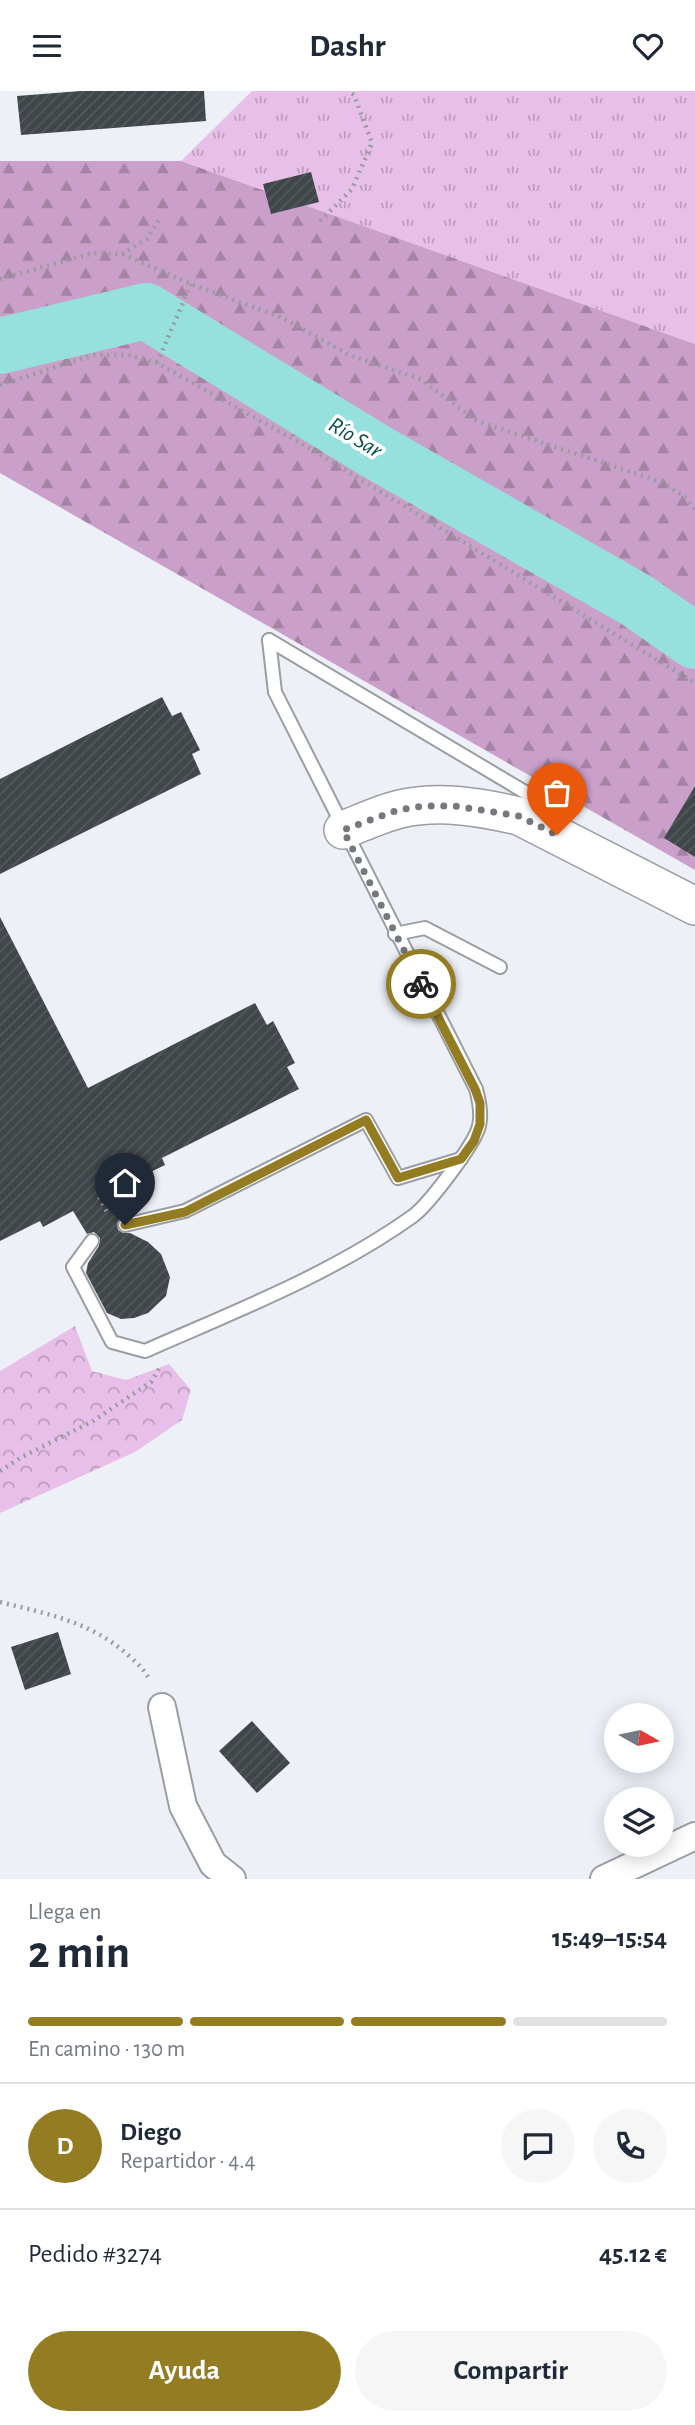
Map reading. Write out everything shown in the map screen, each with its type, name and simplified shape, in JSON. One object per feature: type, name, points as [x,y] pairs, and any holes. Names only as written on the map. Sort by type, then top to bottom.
[{"type":"street","points":[[343,830],[398,810],[424,806],[455,806],[519,816],[695,907]]},
{"type":"street","points":[[162,1707],[183,1806],[213,1864],[232,1879]]},
{"type":"street","points":[[604,1879],[695,1836]]},
{"type":"lane","points":[[92,1241],[73,1267],[112,1342],[145,1351],[343,1260],[416,1214],[474,1141],[480,1124],[478,1096],[275,692],[269,640],[530,795],[557,835]]},
{"type":"lane","points":[[396,934],[425,928],[499,967]]},
{"type":"lane","points":[[125,1225],[185,1212],[366,1120],[398,1178],[461,1159]]},
{"type":"path","points":[[320,221],[352,190],[372,143],[354,95],[348,91]]},
{"type":"path","points":[[122,254],[147,239],[161,216]]},
{"type":"path","points":[[0,279],[93,253],[122,254],[191,284],[283,318],[349,355],[420,379],[477,421],[661,482],[684,496],[695,510]]},
{"type":"path","points":[[157,363],[191,284]]},
{"type":"path","points":[[0,385],[93,355],[128,355],[157,363],[309,448],[695,684]]},
{"type":"path","points":[[99,1197],[110,1218]]},
{"type":"path","points":[[0,1471],[93,1421],[150,1382],[161,1367],[145,1351]]},
{"type":"path","points":[[0,1602],[55,1615],[88,1627],[115,1643],[146,1671],[162,1707]]},
{"type":"green space","points":[[252,91],[695,91],[695,344],[181,161]]},
{"type":"green space","points":[[0,161],[181,161],[695,344],[695,870],[0,473]]},
{"type":"green space","points":[[75,1326],[92,1371],[126,1380],[169,1364],[191,1390],[182,1420],[135,1452],[0,1513],[0,1371]]},
{"type":"building","points":[[81,91],[204,91],[206,121],[21,135],[17,96]]},
{"type":"building","points":[[311,172],[319,202],[271,214],[263,184]]},
{"type":"building","points":[[162,697],[172,716],[181,712],[200,750],[192,754],[201,774],[0,874],[0,779]]},
{"type":"building","points":[[695,786],[695,857],[664,838]]},
{"type":"building","points":[[0,917],[88,1088],[255,1003],[267,1025],[273,1021],[295,1063],[287,1067],[299,1089],[162,1158],[165,1165],[107,1193],[121,1217],[117,1223],[118,1230],[148,1242],[161,1254],[170,1277],[166,1296],[148,1313],[134,1318],[121,1319],[107,1313],[86,1273],[100,1238],[94,1232],[87,1234],[73,1211],[43,1227],[40,1221],[0,1241]]},
{"type":"building","points":[[58,1632],[71,1674],[25,1690],[11,1647]]},
{"type":"building","points":[[252,1721],[290,1763],[257,1793],[219,1751]]},
{"type":"waterway","name":"Río Sar","points":[[0,346],[146,311],[375,451],[636,600],[695,641]]},
{"type":"way so far","points":[[421,984],[343,830],[398,810],[424,806],[455,806],[488,809],[519,816],[557,835]]},
{"type":"route","points":[[125,1225],[185,1212],[366,1120],[398,1178],[461,1159],[474,1141],[480,1124],[480,1103],[421,984]]}]
